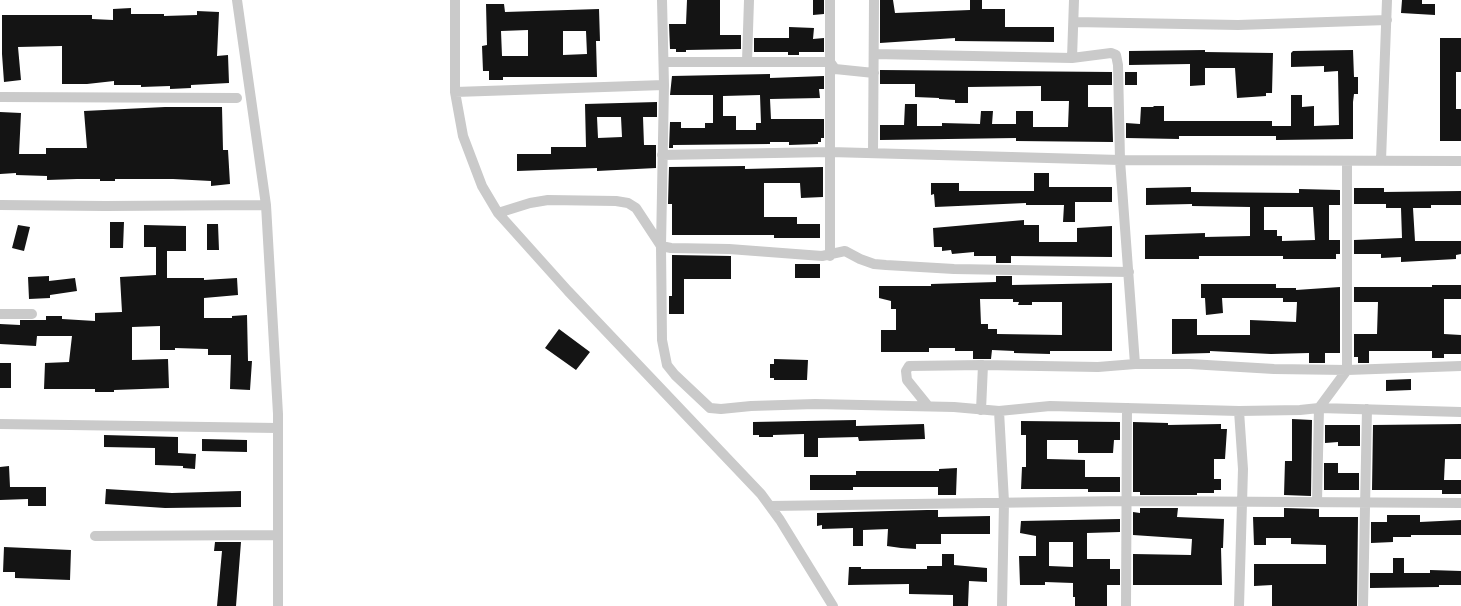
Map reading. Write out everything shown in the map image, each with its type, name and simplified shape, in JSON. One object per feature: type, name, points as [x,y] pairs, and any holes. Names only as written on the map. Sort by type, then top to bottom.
[{"type":"street","points":[[237,0],[266,205],[273,312],[277,428],[278,606]]},
{"type":"street","points":[[455,0],[455,92],[463,136],[482,186],[498,213],[568,291],[761,494],[833,606]]},
{"type":"street","points":[[662,0],[664,62],[661,246],[662,340],[667,365],[675,375],[710,408],[721,410],[751,406],[814,404],[928,406],[999,411],[1050,406],[1239,411],[1300,410],[1319,408],[1461,412]]},
{"type":"street","points":[[747,61],[749,0]]},
{"type":"street","points":[[830,0],[830,256]]},
{"type":"street","points":[[873,153],[874,0]]},
{"type":"street","points":[[1072,58],[1074,0]]},
{"type":"street","points":[[1381,160],[1387,0]]},
{"type":"street","points":[[1074,22],[1238,25],[1387,20]]},
{"type":"street","points":[[874,54],[1072,58],[1111,53],[1116,55],[1118,64],[1120,160],[1135,364]]},
{"type":"street","points":[[664,62],[830,62]]},
{"type":"street","points":[[830,62],[835,69],[874,73]]},
{"type":"street","points":[[455,92],[664,85]]},
{"type":"street","points":[[0,97],[237,98]]},
{"type":"street","points":[[662,155],[830,152],[1120,160],[1347,162],[1381,160],[1461,160]]},
{"type":"street","points":[[1317,502],[1319,408],[1348,370],[1347,162]]},
{"type":"street","points":[[498,213],[530,203],[548,200],[616,201],[628,203],[636,208],[661,246]]},
{"type":"street","points":[[0,204],[105,206],[266,205]]},
{"type":"street","points":[[661,246],[830,256],[845,251],[856,258],[874,264],[893,266],[954,269],[1129,272]]},
{"type":"street","points":[[0,314],[32,314]]},
{"type":"street","points":[[928,406],[907,380],[906,371],[909,366],[983,365],[1098,367],[1135,364],[1190,364],[1348,370],[1461,366]]},
{"type":"street","points":[[981,410],[983,365]]},
{"type":"street","points":[[1126,606],[1128,502],[1127,408]]},
{"type":"street","points":[[1363,606],[1367,409]]},
{"type":"street","points":[[999,411],[1004,502],[1002,606]]},
{"type":"street","points":[[1239,411],[1243,469],[1239,606]]},
{"type":"street","points":[[0,424],[277,428]]},
{"type":"street","points":[[770,506],[1004,502],[1461,503]]},
{"type":"street","points":[[95,536],[278,535]]},
{"type":"building","points":[[687,0],[720,0],[720,35],[741,35],[741,49],[686,50],[686,52],[676,52],[676,49],[670,49],[669,24],[686,24]]},
{"type":"building","points":[[813,0],[824,0],[824,14],[813,15]]},
{"type":"building","points":[[880,0],[893,0],[895,13],[970,10],[970,0],[982,0],[982,9],[1005,9],[1005,27],[1054,27],[1054,42],[955,41],[955,38],[880,43]]},
{"type":"building","points":[[1402,0],[1422,0],[1422,4],[1435,4],[1435,15],[1401,13]]},
{"type":"building","points":[[486,4],[504,4],[505,12],[599,9],[600,41],[596,41],[597,77],[503,77],[503,80],[489,80],[489,71],[483,71],[482,46],[487,45]],"holes":[[[528,30],[528,56],[502,56],[501,31]],[[563,31],[586,31],[587,54],[563,55]]]},
{"type":"building","points":[[131,8],[131,14],[164,14],[164,16],[197,15],[197,11],[219,12],[217,56],[228,55],[229,83],[191,85],[191,88],[170,89],[170,86],[141,87],[141,85],[114,85],[114,81],[87,84],[62,84],[62,46],[18,47],[21,80],[4,82],[2,15],[92,15],[92,19],[113,20],[113,9]]},
{"type":"building","points":[[789,27],[814,28],[813,39],[824,38],[824,52],[799,52],[799,55],[788,55],[788,52],[754,52],[754,38],[789,38]]},
{"type":"building","points":[[1440,38],[1461,38],[1461,72],[1456,72],[1456,109],[1461,109],[1461,141],[1440,141]]},
{"type":"building","points":[[1205,50],[1205,52],[1273,53],[1272,93],[1266,93],[1266,96],[1237,98],[1235,68],[1205,68],[1205,85],[1190,86],[1190,64],[1129,65],[1129,51]]},
{"type":"building","points":[[1353,50],[1354,77],[1358,77],[1358,94],[1354,94],[1353,102],[1353,139],[1276,140],[1276,136],[1179,136],[1179,139],[1126,138],[1126,123],[1140,124],[1141,107],[1154,106],[1164,106],[1164,121],[1272,121],[1272,126],[1291,126],[1291,95],[1302,95],[1302,107],[1314,106],[1314,126],[1339,125],[1338,71],[1324,72],[1324,66],[1291,67],[1291,53],[1293,51]]},
{"type":"building","points":[[880,70],[1112,72],[1112,85],[1088,85],[1088,107],[1112,107],[1113,142],[1016,141],[1016,138],[880,140],[880,125],[904,125],[905,104],[917,104],[917,126],[942,126],[942,123],[980,124],[981,111],[993,111],[992,124],[1016,124],[1016,111],[1033,111],[1033,127],[1068,127],[1069,101],[1041,101],[1041,86],[968,87],[968,103],[955,103],[955,100],[939,98],[915,97],[915,84],[880,84]]},
{"type":"building","points":[[1125,72],[1137,72],[1137,85],[1125,85]]},
{"type":"building","points":[[770,74],[770,78],[824,76],[824,89],[819,89],[820,98],[770,99],[771,119],[824,119],[824,138],[821,138],[821,142],[818,142],[818,144],[789,145],[789,142],[770,142],[770,144],[673,145],[673,148],[669,148],[670,122],[681,122],[681,128],[705,128],[705,123],[713,123],[713,95],[670,95],[672,76]],"holes":[[[760,95],[761,123],[756,123],[756,130],[736,130],[736,116],[723,116],[723,96]]]},
{"type":"building","points":[[657,102],[657,117],[643,117],[644,145],[656,145],[656,168],[597,171],[597,168],[517,171],[517,154],[551,154],[551,147],[586,147],[585,104]],"holes":[[[597,117],[621,117],[622,137],[598,138]]]},
{"type":"building","points":[[165,107],[222,107],[223,150],[228,150],[230,184],[211,186],[211,181],[173,179],[115,179],[115,181],[100,181],[100,179],[47,180],[47,176],[16,175],[16,173],[0,174],[0,112],[21,113],[19,154],[46,154],[46,148],[87,148],[84,111]]},
{"type":"building","points":[[745,166],[745,169],[823,167],[823,197],[801,198],[800,183],[764,183],[764,217],[797,217],[797,224],[820,224],[820,238],[774,238],[774,235],[672,235],[672,204],[668,204],[669,167]]},
{"type":"building","points":[[1034,173],[1049,173],[1049,187],[1112,187],[1112,202],[1075,202],[1075,222],[1063,222],[1064,205],[1026,205],[1026,203],[935,207],[934,194],[931,195],[931,183],[959,183],[959,191],[1034,191]]},
{"type":"building","points":[[1191,187],[1191,192],[1299,193],[1299,189],[1340,190],[1340,205],[1329,205],[1329,240],[1340,240],[1340,254],[1336,254],[1336,259],[1283,259],[1283,256],[1199,256],[1199,259],[1145,259],[1145,235],[1205,233],[1205,237],[1250,236],[1250,207],[1192,206],[1192,204],[1146,205],[1146,188]],"holes":[[[1264,207],[1313,207],[1315,240],[1282,241],[1282,236],[1277,236],[1277,230],[1264,230]]]},
{"type":"building","points":[[1354,188],[1384,188],[1384,192],[1461,191],[1461,205],[1431,205],[1431,208],[1413,208],[1415,241],[1461,241],[1461,254],[1456,255],[1456,259],[1401,262],[1401,257],[1381,258],[1381,254],[1354,254],[1354,240],[1402,238],[1401,208],[1386,208],[1386,204],[1354,204]]},
{"type":"building","points":[[1024,220],[1024,225],[1039,225],[1039,242],[1077,242],[1077,228],[1112,226],[1112,257],[1011,256],[1011,263],[996,263],[996,256],[974,256],[974,252],[952,254],[951,250],[942,251],[942,247],[934,247],[933,228]]},
{"type":"building","points":[[110,222],[124,222],[123,248],[110,248]]},
{"type":"building","points":[[207,224],[218,224],[219,250],[207,250]]},
{"type":"building","points":[[18,225],[30,227],[24,251],[12,248]]},
{"type":"building","points":[[144,225],[186,226],[186,251],[167,251],[167,278],[204,278],[204,280],[237,278],[238,295],[204,298],[204,318],[232,318],[232,316],[247,315],[248,361],[252,361],[250,390],[230,389],[231,355],[208,355],[208,349],[175,348],[175,350],[160,350],[160,326],[132,327],[132,360],[168,359],[169,388],[114,390],[114,392],[95,392],[95,389],[44,389],[45,363],[69,362],[72,336],[37,336],[36,346],[0,344],[0,324],[20,325],[20,320],[46,320],[46,316],[62,316],[62,319],[95,321],[95,313],[122,312],[120,277],[156,275],[156,247],[144,247]]},
{"type":"building","points":[[672,255],[731,256],[731,279],[684,279],[684,314],[669,314],[669,296],[672,296]]},
{"type":"building","points":[[795,264],[820,264],[820,278],[795,278]]},
{"type":"building","points":[[49,276],[49,281],[75,278],[77,291],[50,295],[50,298],[29,299],[28,277]]},
{"type":"building","points":[[996,276],[1012,276],[1012,285],[1112,283],[1112,351],[1050,351],[1050,354],[1014,353],[1014,351],[992,350],[991,359],[973,359],[973,351],[955,351],[955,348],[929,348],[929,352],[881,352],[881,330],[896,330],[896,309],[891,309],[891,301],[879,298],[879,286],[931,286],[931,284],[996,282]],"holes":[[[980,299],[1013,299],[1013,302],[1019,302],[1018,305],[1032,305],[1032,302],[1062,302],[1062,335],[997,334],[997,329],[988,329],[988,324],[981,324]]]},
{"type":"building","points":[[1201,284],[1276,284],[1276,288],[1296,288],[1296,290],[1340,287],[1340,353],[1325,353],[1325,363],[1309,363],[1309,353],[1271,354],[1210,351],[1210,353],[1172,354],[1172,319],[1197,319],[1197,335],[1250,335],[1250,320],[1296,322],[1297,302],[1283,302],[1283,298],[1222,298],[1223,313],[1206,315],[1205,298],[1201,298]]},
{"type":"building","points":[[1432,285],[1461,285],[1461,299],[1444,299],[1444,334],[1461,335],[1461,354],[1444,354],[1444,358],[1432,358],[1432,351],[1369,351],[1369,363],[1358,363],[1358,357],[1354,357],[1354,334],[1377,334],[1378,302],[1354,302],[1354,287],[1432,287]]},
{"type":"building","points":[[559,329],[590,352],[576,370],[545,348]]},
{"type":"building","points":[[774,359],[808,360],[807,380],[774,380],[774,378],[770,378],[770,364],[774,364]]},
{"type":"building","points":[[0,363],[11,363],[11,388],[0,388]]},
{"type":"building","points":[[1411,379],[1411,390],[1386,391],[1386,380]]},
{"type":"building","points":[[1292,419],[1312,420],[1311,496],[1284,495],[1285,461],[1292,461]]},
{"type":"building","points":[[856,420],[856,426],[924,424],[925,439],[859,441],[858,437],[818,438],[818,457],[804,457],[804,434],[773,435],[773,437],[759,437],[759,435],[753,435],[753,422]]},
{"type":"building","points":[[1021,421],[1120,422],[1120,440],[1114,440],[1113,453],[1078,453],[1078,440],[1047,440],[1047,459],[1085,460],[1085,477],[1120,477],[1120,492],[1088,492],[1088,489],[1021,489],[1022,467],[1026,467],[1026,435],[1021,435]]},
{"type":"building","points":[[1133,422],[1168,423],[1168,425],[1221,424],[1221,429],[1227,429],[1225,459],[1214,459],[1214,479],[1221,479],[1221,490],[1214,490],[1214,493],[1197,493],[1197,495],[1140,495],[1140,492],[1133,492]]},
{"type":"building","points":[[1461,424],[1461,459],[1445,459],[1444,480],[1461,480],[1461,494],[1442,494],[1442,490],[1372,490],[1373,425]]},
{"type":"building","points":[[1325,425],[1360,425],[1360,446],[1338,446],[1338,442],[1325,443]]},
{"type":"building","points":[[104,435],[178,437],[178,453],[196,454],[195,469],[183,468],[183,466],[155,465],[155,448],[104,447]]},
{"type":"building","points":[[202,439],[247,440],[247,452],[202,451]]},
{"type":"building","points":[[1324,463],[1338,463],[1338,473],[1359,473],[1359,490],[1324,490]]},
{"type":"building","points":[[9,466],[10,487],[46,487],[46,506],[28,506],[28,499],[0,500],[0,467]]},
{"type":"building","points":[[957,468],[956,495],[938,495],[938,487],[853,487],[853,490],[810,490],[810,475],[856,475],[856,471],[939,471],[939,469]]},
{"type":"building","points":[[106,489],[172,493],[241,491],[241,507],[165,508],[105,504]]},
{"type":"building","points":[[1140,508],[1178,508],[1177,517],[1224,519],[1223,548],[1221,548],[1222,585],[1133,585],[1133,554],[1191,555],[1192,539],[1133,535],[1133,512],[1140,513]]},
{"type":"building","points":[[1284,508],[1319,509],[1319,517],[1358,517],[1357,606],[1272,606],[1272,585],[1254,586],[1254,564],[1326,564],[1326,545],[1291,544],[1291,538],[1266,538],[1266,545],[1254,545],[1253,517],[1284,517]]},
{"type":"building","points":[[938,510],[938,517],[990,516],[990,534],[941,534],[941,544],[916,544],[916,549],[887,546],[888,529],[863,530],[863,546],[853,546],[853,528],[822,529],[822,525],[817,526],[817,513]]},
{"type":"building","points":[[1387,515],[1420,515],[1420,522],[1461,520],[1461,535],[1411,535],[1411,537],[1393,537],[1393,542],[1371,543],[1371,522],[1387,522]]},
{"type":"building","points":[[1120,519],[1120,532],[1087,533],[1087,559],[1110,559],[1110,569],[1120,569],[1120,585],[1107,585],[1107,606],[1075,606],[1075,597],[1073,597],[1073,583],[1045,582],[1045,585],[1020,585],[1019,556],[1036,556],[1036,536],[1020,533],[1021,521]],"holes":[[[1049,542],[1073,542],[1073,567],[1049,566]]]},
{"type":"building","points":[[215,542],[241,542],[236,606],[217,606],[222,551],[214,551]]},
{"type":"building","points":[[4,547],[71,550],[70,580],[15,578],[15,572],[3,572]]},
{"type":"building","points":[[942,554],[954,554],[954,565],[987,568],[987,582],[969,581],[968,606],[953,606],[953,595],[909,594],[909,584],[848,585],[849,567],[861,567],[861,569],[927,569],[927,566],[942,566]]},
{"type":"building","points":[[1393,558],[1404,558],[1404,573],[1430,573],[1430,570],[1461,571],[1461,585],[1439,585],[1439,587],[1370,588],[1370,573],[1393,573]]}]
